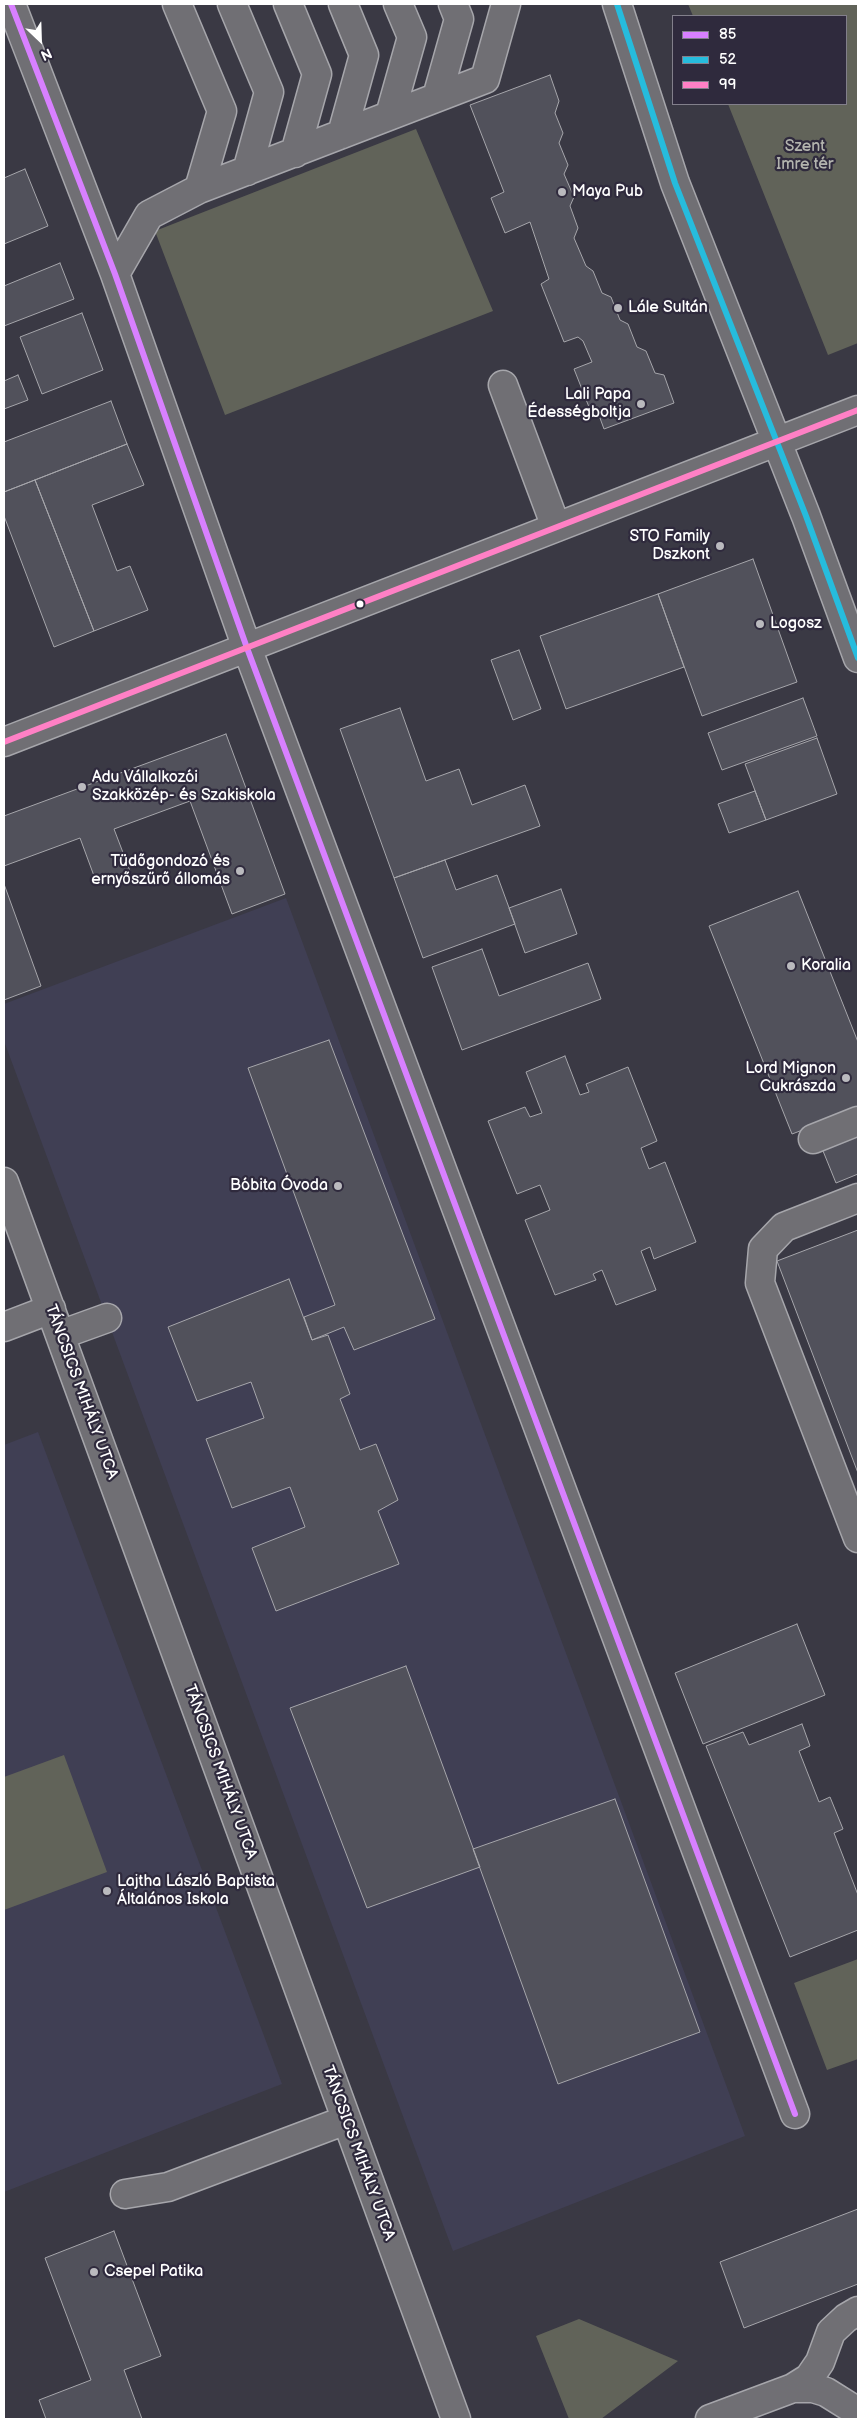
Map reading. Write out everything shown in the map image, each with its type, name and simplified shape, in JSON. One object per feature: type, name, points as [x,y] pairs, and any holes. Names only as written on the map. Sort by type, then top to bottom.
[{"type":"street","points":[[11,4],[115,274],[248,648],[795,2114]]},
{"type":"street","points":[[177,4],[222,111],[199,189]]},
{"type":"street","points":[[232,4],[270,92],[247,171]]},
{"type":"street","points":[[288,4],[317,74],[295,153]]},
{"type":"street","points":[[342,134],[364,55],[343,4]]},
{"type":"street","points":[[390,116],[412,37],[398,4]]},
{"type":"street","points":[[437,97],[460,18],[453,4]]},
{"type":"street","points":[[115,274],[149,215],[199,189],[485,79],[506,4]]},
{"type":"street","points":[[617,4],[675,183],[777,442],[858,658]]},
{"type":"street","points":[[504,385],[556,527]]},
{"type":"street","points":[[4,742],[858,410]]},
{"type":"street","points":[[813,1139],[858,1121]]},
{"type":"street","name":"TÁNCSICS MIHÁLY UTCA","points":[[4,1182],[456,2419]]},
{"type":"street","points":[[858,1198],[784,1227],[763,1249],[760,1283],[858,1538]]},
{"type":"street","points":[[4,1327],[51,1310]]},
{"type":"street","points":[[60,1335],[107,1318]]},
{"type":"street","points":[[125,2194],[168,2187],[346,2120]]},
{"type":"street","points":[[710,2419],[793,2388],[809,2378],[820,2362],[831,2332],[846,2318],[858,2311]]},
{"type":"street","points":[[793,2388],[813,2388],[826,2392],[858,2412]]},
{"type":"shaded area","points":[[286,898],[745,2136],[453,2251],[4,1041],[4,1004]]},
{"type":"shaded area","name":"Lajtha László Baptista Általános Iskola","points":[[38,1432],[282,2084],[4,2192],[4,1445]]},
{"type":"green space","name":"Szent Imre tér","points":[[688,4],[858,4],[858,343],[828,355],[728,105],[847,105],[847,15],[693,15]]},
{"type":"green space","points":[[416,129],[493,311],[225,415],[155,231]]},
{"type":"green space","points":[[64,1755],[107,1872],[4,1910],[4,1777]]},
{"type":"green space","points":[[858,1959],[858,2059],[827,2070],[794,1983]]},
{"type":"green space","points":[[579,2319],[678,2361],[601,2419],[569,2419],[536,2336]]},
{"type":"building","points":[[550,75],[559,101],[555,113],[563,133],[559,143],[568,165],[564,174],[574,197],[570,206],[578,228],[574,238],[586,266],[593,271],[602,293],[611,297],[620,320],[628,324],[637,347],[646,351],[655,373],[664,375],[674,403],[604,429],[597,410],[589,407],[574,369],[592,362],[583,341],[578,337],[564,342],[541,284],[549,279],[530,222],[505,233],[491,198],[504,192],[470,105]]},
{"type":"building","points":[[25,169],[48,226],[4,244],[4,178]]},
{"type":"building","points":[[60,263],[74,299],[4,326],[4,286]]},
{"type":"building","points":[[82,313],[103,370],[42,394],[20,337]]},
{"type":"building","points":[[18,375],[28,400],[4,409],[4,381]]},
{"type":"building","points":[[111,401],[127,444],[4,492],[4,442]]},
{"type":"building","points":[[127,444],[144,485],[92,505],[117,571],[130,566],[148,610],[94,631],[35,480]]},
{"type":"building","points":[[35,480],[94,631],[54,647],[4,516],[4,492]]},
{"type":"building","points":[[753,559],[797,682],[702,716],[658,594]]},
{"type":"building","points":[[658,594],[684,667],[566,709],[540,636]]},
{"type":"building","points":[[519,650],[541,709],[513,720],[491,660]]},
{"type":"building","points":[[803,698],[817,736],[722,770],[708,733]]},
{"type":"building","points":[[400,708],[426,781],[459,769],[472,805],[525,785],[540,826],[394,878],[340,729]]},
{"type":"building","points":[[226,734],[285,894],[232,914],[190,801],[114,829],[130,871],[97,884],[80,838],[4,866],[4,816]]},
{"type":"building","points":[[817,738],[837,794],[766,820],[745,764]]},
{"type":"building","points":[[755,791],[766,820],[729,833],[718,804]]},
{"type":"building","points":[[445,860],[456,890],[497,875],[515,924],[423,958],[394,878]]},
{"type":"building","points":[[4,884],[41,986],[4,1000]]},
{"type":"building","points":[[561,889],[577,934],[525,953],[509,908]]},
{"type":"building","points":[[798,891],[858,1042],[858,1109],[792,1134],[709,926]]},
{"type":"building","points":[[482,949],[499,996],[588,963],[601,999],[462,1050],[432,967]]},
{"type":"building","name":"Bóbita Óvoda","points":[[329,1040],[435,1319],[354,1350],[344,1327],[312,1340],[304,1317],[335,1305],[248,1068]]},
{"type":"building","points":[[565,1056],[580,1095],[589,1092],[586,1084],[628,1067],[657,1141],[641,1148],[649,1169],[665,1162],[696,1242],[654,1259],[650,1247],[641,1251],[656,1290],[616,1305],[602,1270],[593,1274],[596,1280],[555,1295],[525,1220],[550,1210],[540,1185],[517,1194],[488,1121],[525,1107],[530,1117],[542,1113],[526,1072]]},
{"type":"building","points":[[858,1131],[858,1174],[836,1183],[821,1146]]},
{"type":"building","points":[[858,1230],[858,1473],[777,1261]]},
{"type":"building","points":[[289,1279],[312,1340],[328,1335],[350,1394],[340,1399],[360,1450],[376,1444],[398,1500],[378,1511],[399,1564],[276,1611],[252,1548],[305,1527],[290,1487],[232,1508],[206,1439],[264,1418],[251,1382],[197,1401],[168,1327]]},
{"type":"building","points":[[797,1624],[825,1695],[703,1744],[675,1673]]},
{"type":"building","points":[[406,1666],[480,1867],[367,1908],[290,1708]]},
{"type":"building","points":[[802,1724],[810,1746],[799,1751],[819,1802],[830,1797],[843,1829],[834,1833],[858,1895],[858,1930],[790,1957],[706,1746],[743,1732],[749,1745]]},
{"type":"building","points":[[615,1799],[700,2032],[558,2084],[473,1849]]},
{"type":"building","points":[[858,2209],[858,2284],[744,2328],[720,2262]]},
{"type":"building","points":[[114,2231],[161,2356],[124,2370],[142,2419],[46,2419],[39,2400],[91,2380],[45,2258]]},
{"type":"transit line","name":"85","points":[[11,4],[115,274],[247,648],[795,2114]]},
{"type":"transit line","name":"52","points":[[617,4],[675,183],[806,516],[858,658]]},
{"type":"transit line","name":"99","points":[[4,742],[858,410]]},
{"type":"place","name":"Maya Pub","points":[[562,192]]},
{"type":"place","name":"Lále Sultán","points":[[618,308]]},
{"type":"place","name":"Lali Papa Édességboltja","points":[[641,404]]},
{"type":"place","name":"STO Family Dszkont","points":[[720,546]]},
{"type":"place","name":"Logosz","points":[[760,624]]},
{"type":"place","name":"Adu Vállalkozói Szakközép- és Szakiskola","points":[[82,787]]},
{"type":"place","name":"Tüdőgondozó és ernyőszűrő állomás","points":[[240,871]]},
{"type":"place","name":"Koralia","points":[[791,966]]},
{"type":"place","name":"Lord Mignon Cukrászda","points":[[846,1078]]},
{"type":"place","name":"Bóbita Óvoda","points":[[338,1186]]},
{"type":"place","name":"Lajtha László Baptista Általános Iskola","points":[[107,1891]]},
{"type":"place","name":"Csepel Patika","points":[[94,2272]]}]
